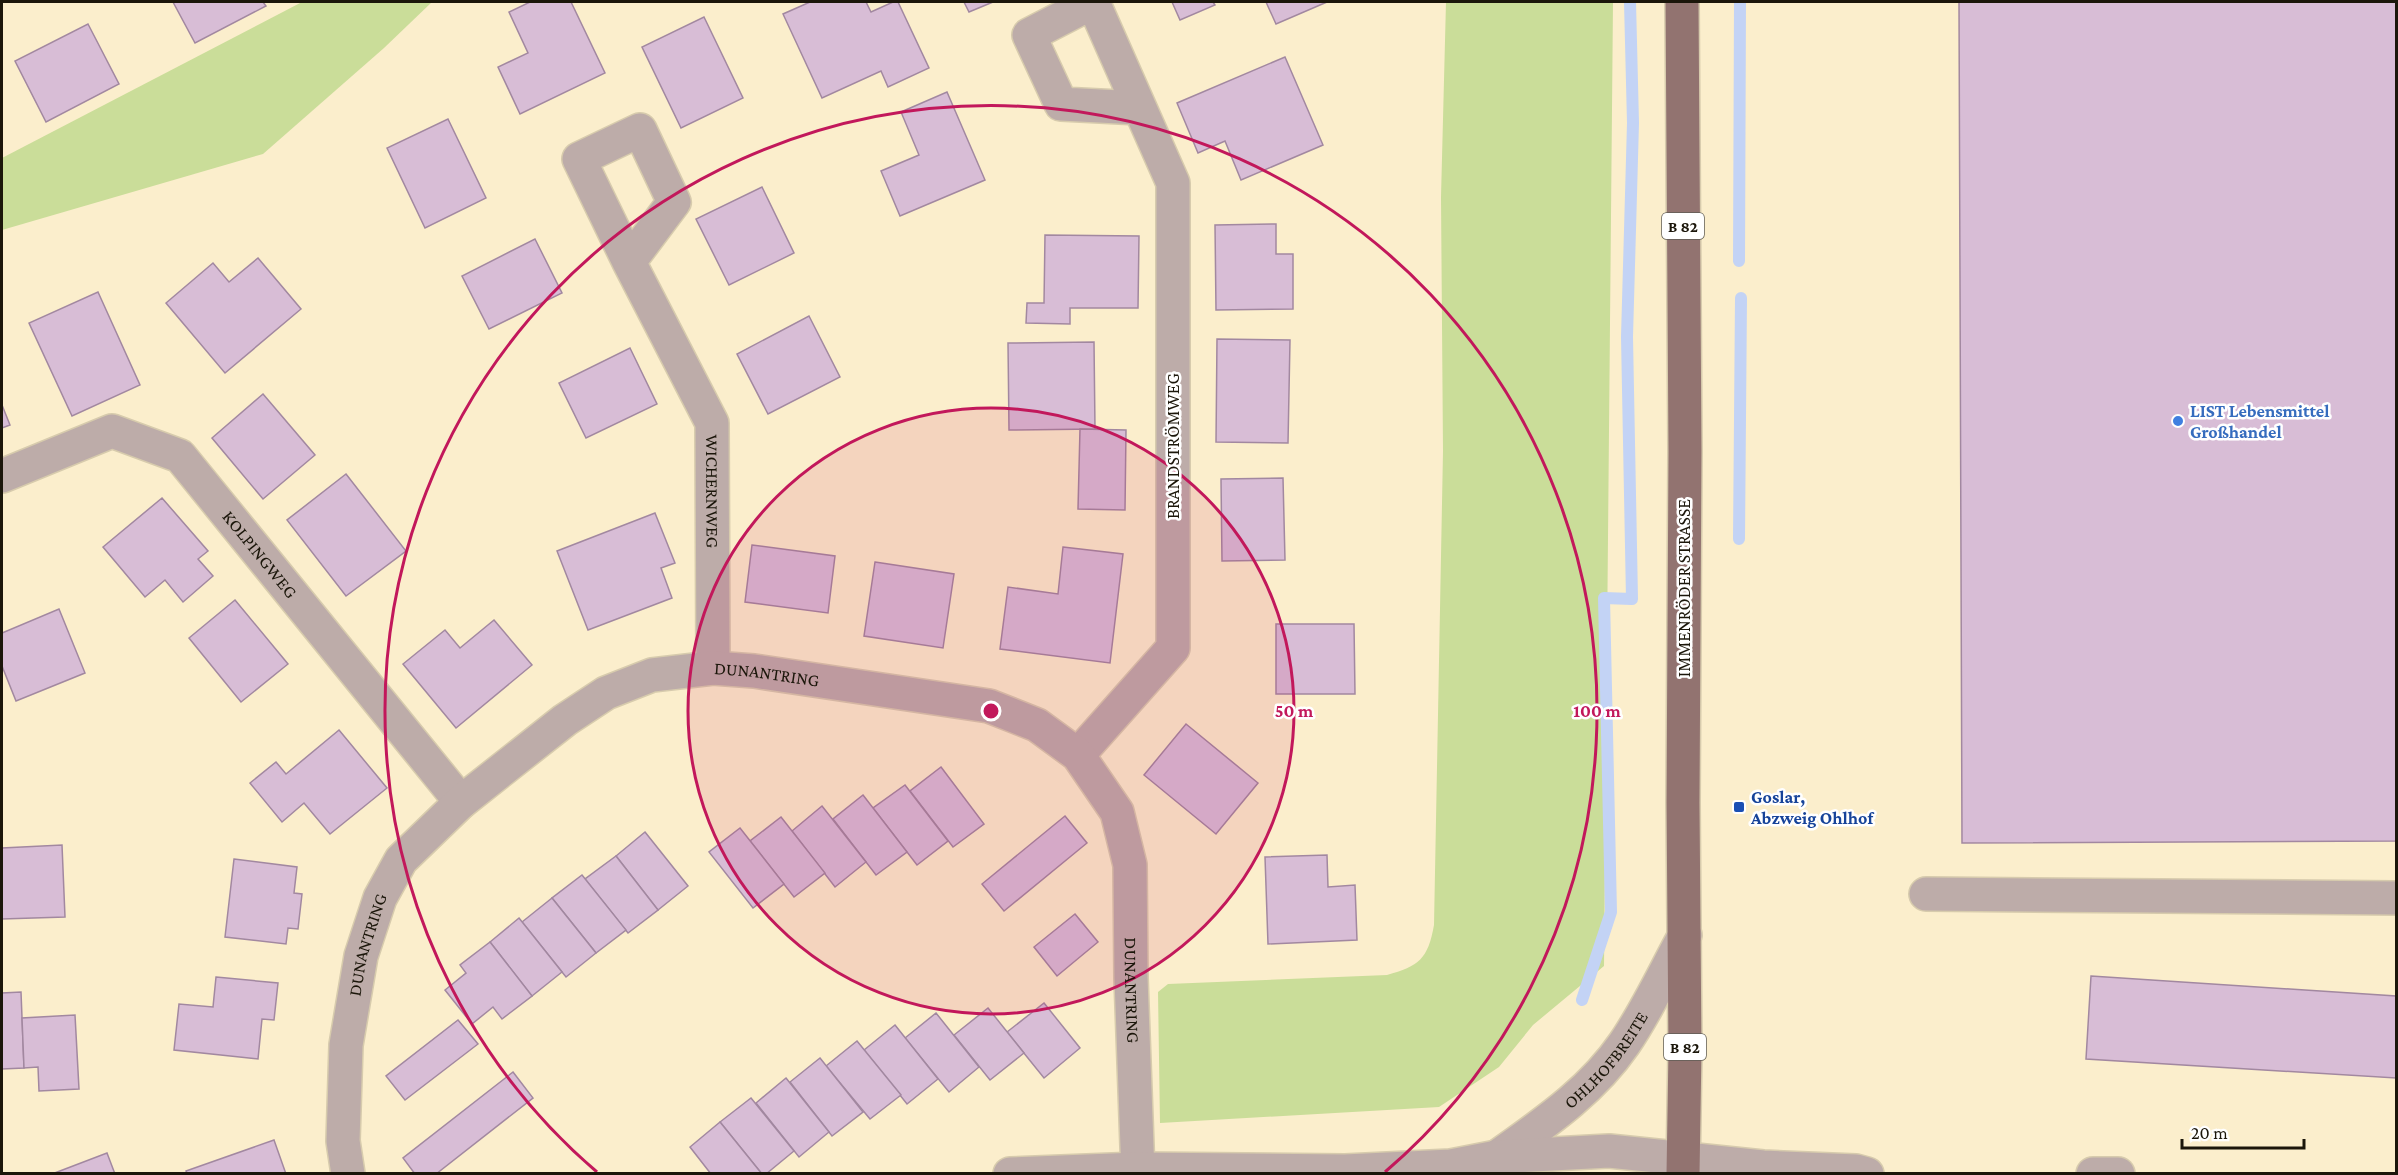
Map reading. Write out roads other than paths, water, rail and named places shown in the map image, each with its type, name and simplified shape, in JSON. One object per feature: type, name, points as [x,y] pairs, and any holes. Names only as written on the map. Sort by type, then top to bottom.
[{"type":"main road","name":"IMMENRÖDER STRASSE","points":[[1682,2],[1685,451],[1683,1166]]},
{"type":"street","name":"BRANDSTRÖMWEG","points":[[1078,755],[1173,648],[1173,183],[1139,108]]},
{"type":"street","name":"WICHERNWEG","points":[[629,262],[712,423],[713,668]]},
{"type":"street","name":"KOLPINGWEG","points":[[2,476],[112,431],[180,456],[460,802]]},
{"type":"street","name":"DUNANTRING","points":[[348,1173],[343,1141],[346,1045],[361,956],[380,898],[401,860],[460,802],[565,720],[606,693],[652,675],[713,668],[754,671],[989,706],[1036,726],[1078,755],[1117,812],[1130,865],[1131,978],[1138,1171]]},
{"type":"street","points":[[1926,894],[2397,898]]},
{"type":"street","name":"OHLHOFBREITE","points":[[1497,1157],[1570,1104],[1606,1068],[1625,1043],[1685,935]]},
{"type":"street","name":"OHLHOFBREITE","points":[[1451,1166],[1497,1157],[1609,1151],[1683,1166],[1867,1173]]},
{"type":"street","name":"OHLHOFBREITE","points":[[1010,1173],[1345,1171],[1451,1166],[1554,1173]]},
{"type":"street","points":[[2093,1173],[2118,1173]]},
{"type":"waterway","points":[[1582,1000],[1611,912],[1604,598],[1632,599],[1627,337],[1633,123],[1630,2]]},
{"type":"waterway","points":[[1739,261],[1740,2]]},
{"type":"waterway","points":[[1739,539],[1741,298]]},
{"type":"place","name":"LIST Lebensmittel Großhandel","points":[[2178,421]]},
{"type":"place","name":"Goslar, Abzweig Ohlhof","points":[[1739,807]]}]
